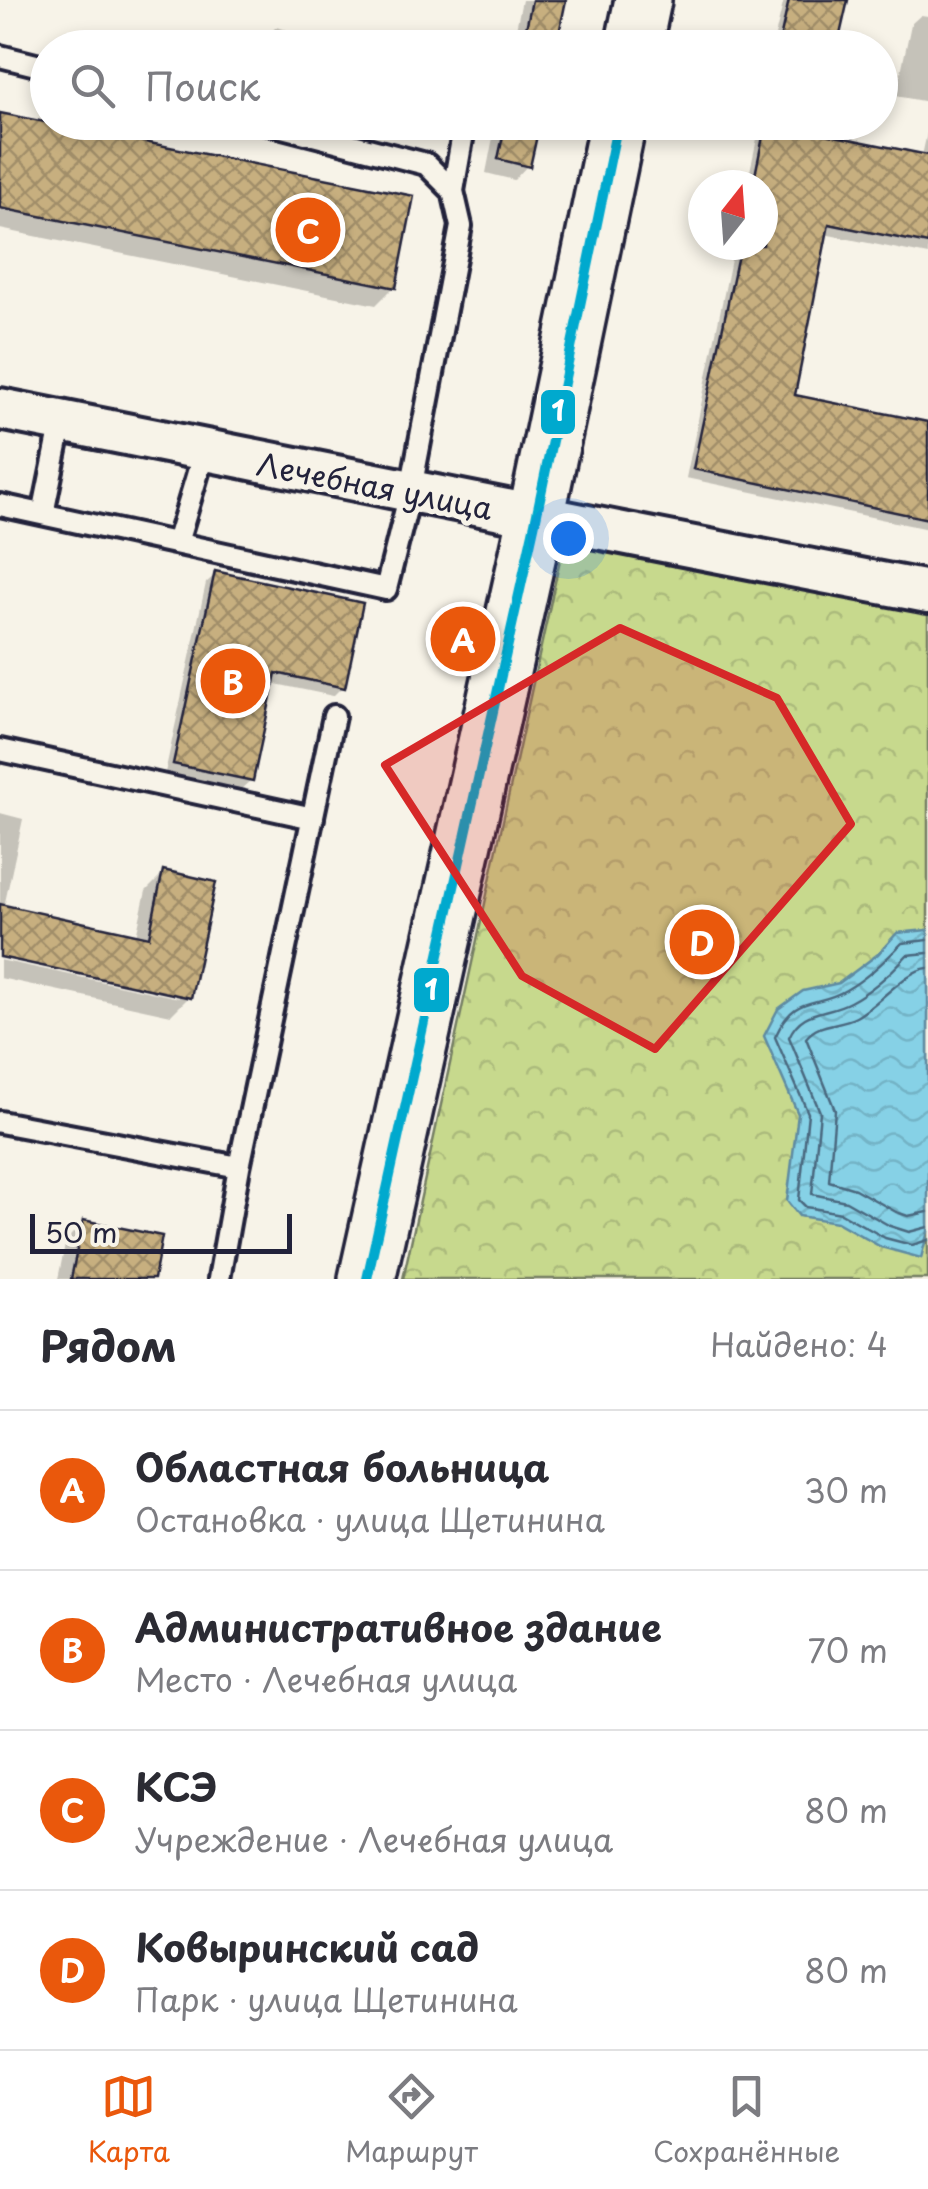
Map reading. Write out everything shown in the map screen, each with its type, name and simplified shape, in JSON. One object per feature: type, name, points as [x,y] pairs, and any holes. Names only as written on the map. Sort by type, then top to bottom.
[{"type":"street","points":[[637,30],[643,0]]},
{"type":"street","points":[[367,1279],[536,518],[614,140]]},
{"type":"street","name":"Лечебная улица","points":[[0,409],[204,452],[411,489],[536,518],[928,592]]},
{"type":"lane","points":[[0,56],[30,64]]},
{"type":"lane","points":[[333,140],[426,164],[453,191]]},
{"type":"lane","points":[[0,505],[386,589],[411,489],[461,226],[453,191],[462,140]]},
{"type":"lane","points":[[43,514],[62,422]]},
{"type":"lane","points":[[177,544],[204,452]]},
{"type":"lane","points":[[219,1279],[334,716]]},
{"type":"lane","points":[[0,750],[312,818]]},
{"type":"lane","points":[[0,1122],[239,1167]]},
{"type":"highlighted area","points":[[620,628],[777,698],[851,824],[655,1049],[522,976],[385,765]]},
{"type":"green space","points":[[566,532],[928,606],[928,1279],[403,1279]]},
{"type":"water","points":[[928,930],[928,1231],[921,1258],[881,1247],[837,1222],[799,1216],[787,1201],[798,1114],[764,1036],[778,1009],[803,991],[839,983],[878,954],[897,933]]},
{"type":"building","points":[[532,0],[566,0],[560,30],[526,30]]},
{"type":"building","points":[[789,0],[848,0],[841,30],[782,30]]},
{"type":"building","points":[[0,113],[30,119],[30,140],[135,140],[414,196],[396,288],[0,208]]},
{"type":"building","points":[[502,140],[536,140],[530,167],[498,159]]},
{"type":"building","points":[[762,140],[854,140],[928,155],[928,244],[829,224],[795,395],[928,422],[928,519],[693,469],[737,260],[778,260],[778,170],[756,170]]},
{"type":"building","points":[[215,571],[363,603],[345,688],[276,673],[253,781],[173,764]]},
{"type":"building","points":[[163,870],[216,882],[191,998],[0,957],[0,904],[149,937]]},
{"type":"building","points":[[83,1220],[162,1236],[154,1279],[71,1279]]},
{"type":"transit line","name":"1","points":[[367,1279],[536,518],[614,140]]},
{"type":"place","name":"КСЭ","points":[[308,230]]},
{"type":"place","name":"Областная больница","points":[[463,639]]},
{"type":"place","name":"Административное здание","points":[[233,681]]},
{"type":"place","name":"Ковыринский сад","points":[[702,942]]}]
